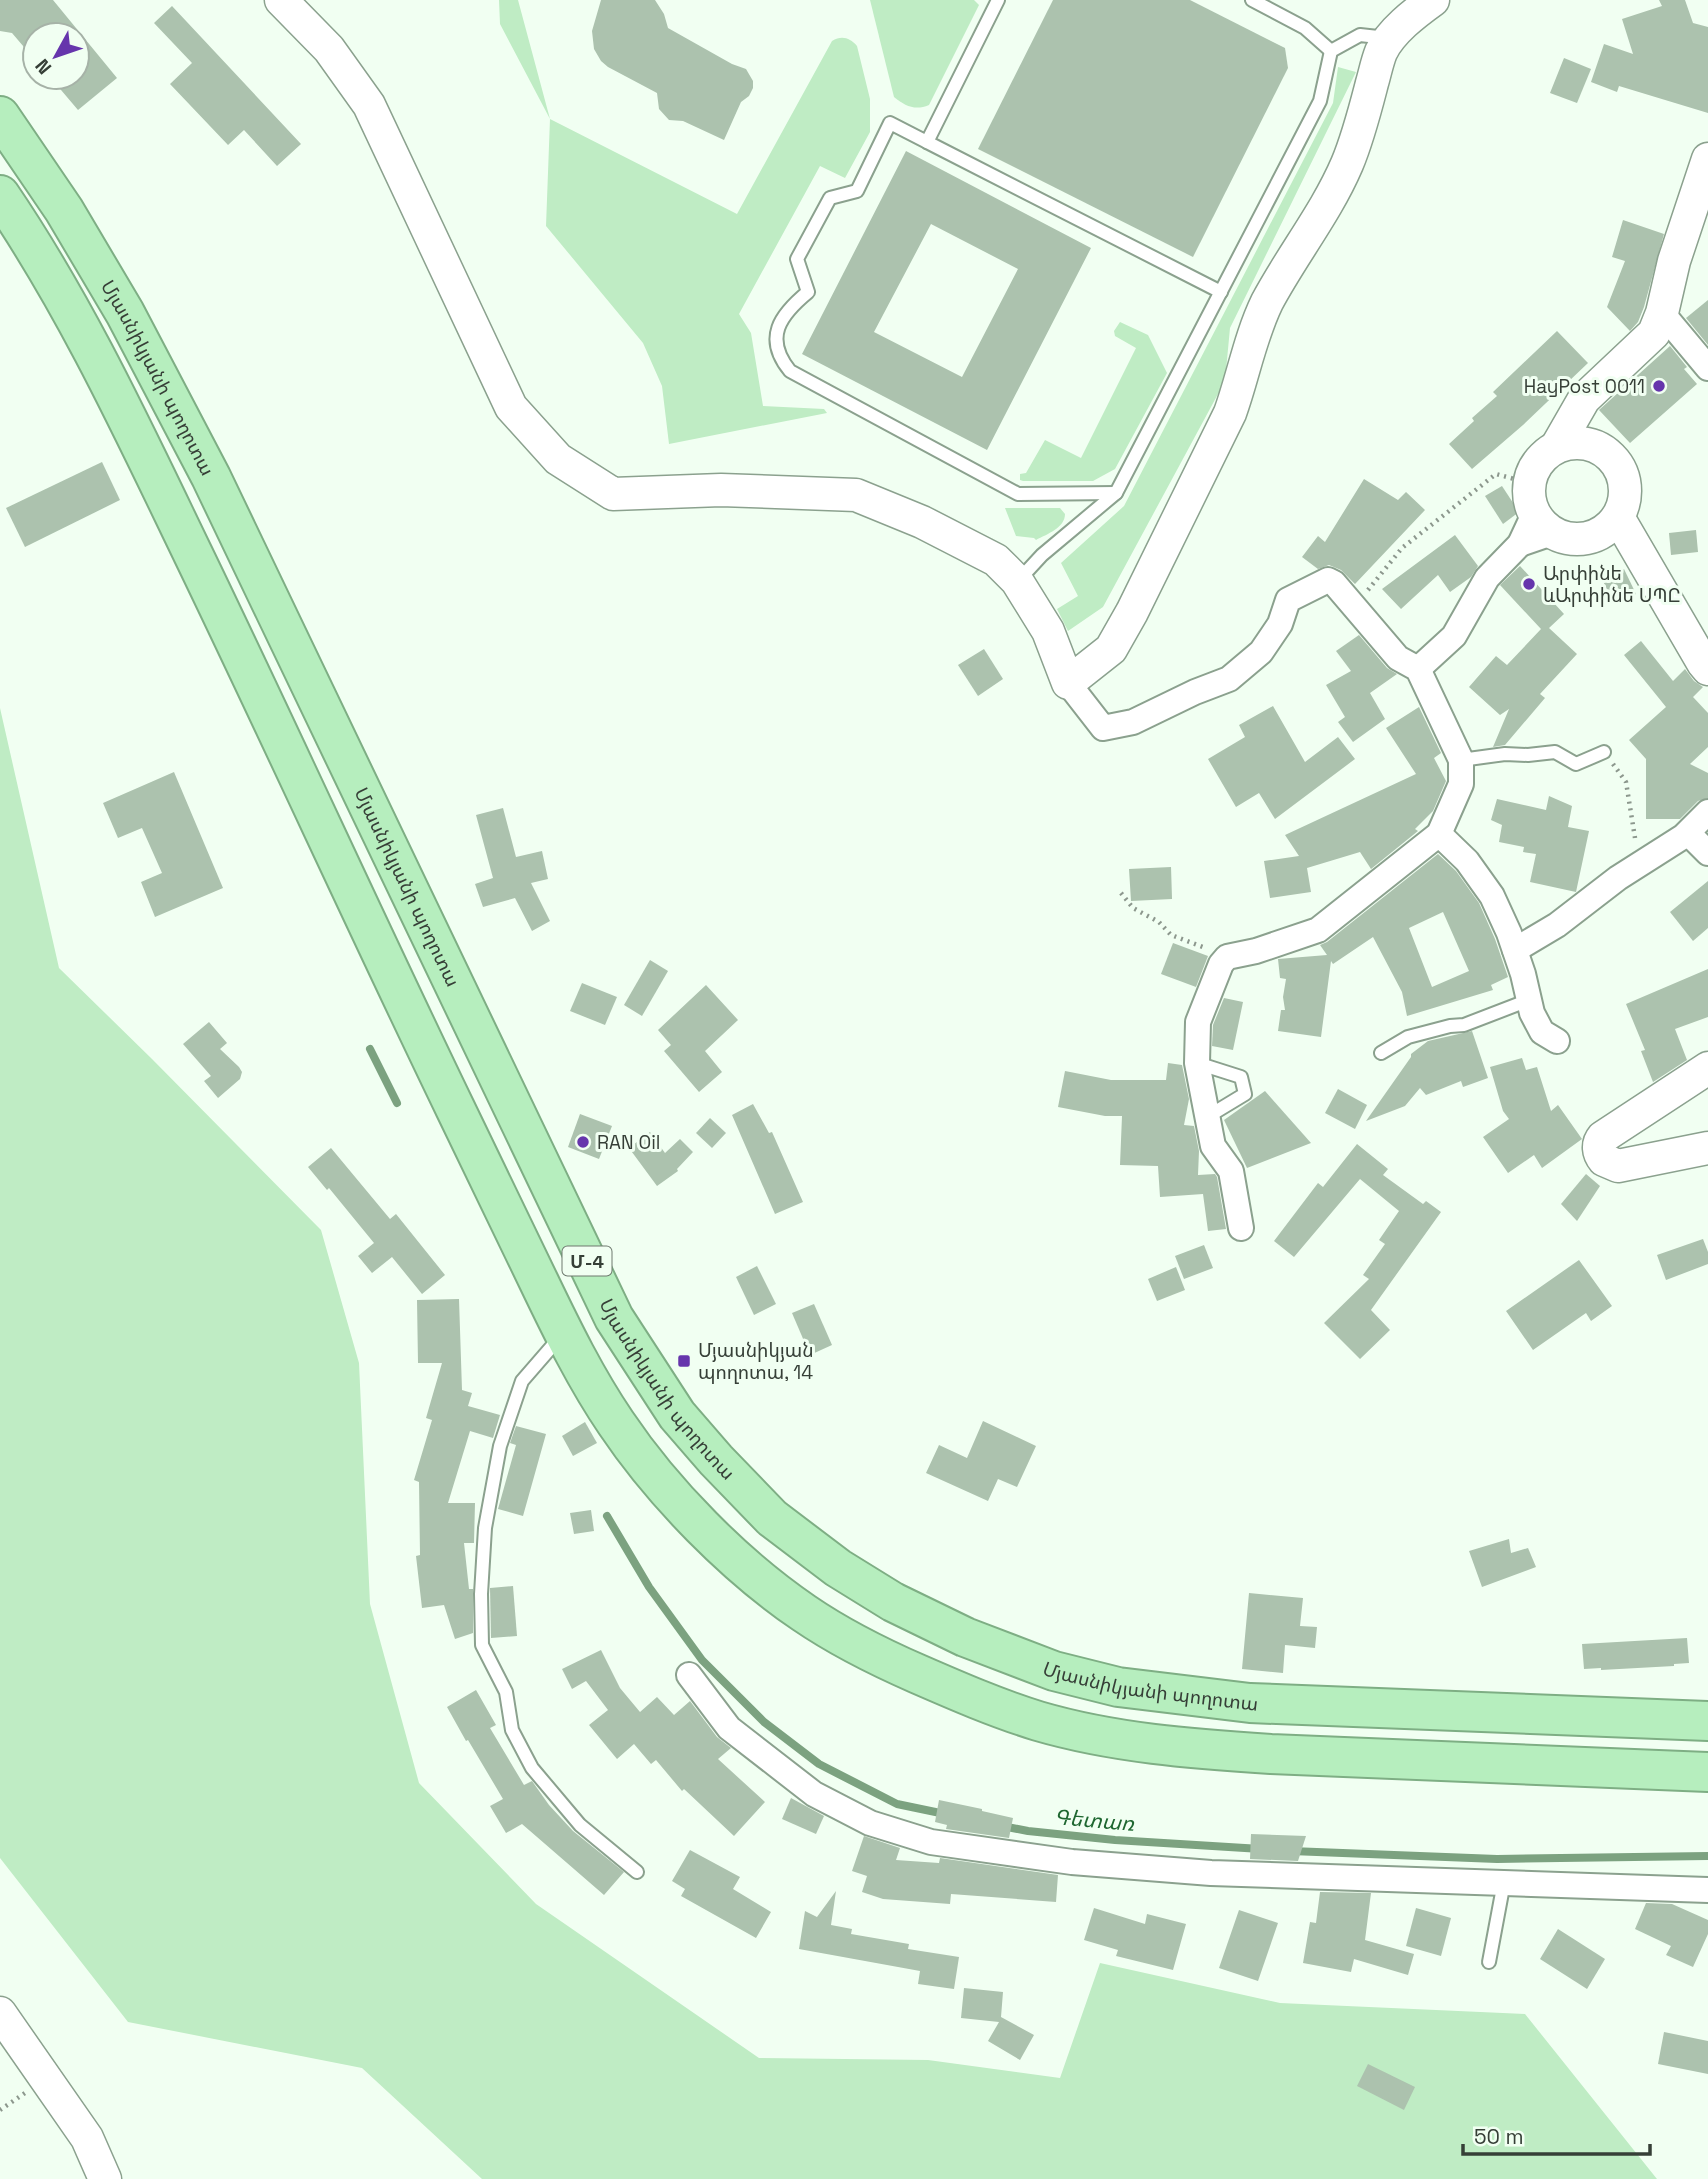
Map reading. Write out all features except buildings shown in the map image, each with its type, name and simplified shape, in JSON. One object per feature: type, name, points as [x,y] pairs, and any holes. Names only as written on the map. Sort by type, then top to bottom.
[{"type":"highway","name":"Մյասնիկյանի պողոտա","points":[[0,116],[64,210],[125,313],[211,477],[614,1318],[677,1415],[716,1461],[772,1518],[838,1568],[893,1602],[965,1637],[1054,1671],[1118,1687],[1250,1703],[1708,1721]]},
{"type":"highway","name":"Մ-4","points":[[0,195],[26,232],[94,350],[564,1333],[616,1423],[667,1489],[733,1556],[805,1614],[883,1658],[985,1704],[1043,1723],[1135,1742],[1203,1749],[1708,1773]]},
{"type":"street","points":[[281,0],[329,49],[369,105],[511,407],[558,459],[613,494],[722,490],[856,495],[922,522],[996,560],[1017,581],[1048,631],[1068,683],[1103,728],[1132,722],[1229,679],[1261,652],[1280,624],[1288,600],[1328,580],[1334,583],[1398,658],[1418,669],[1461,760],[1461,784],[1439,834],[1318,930],[1256,951],[1227,957],[1221,964],[1198,1022],[1197,1063],[1213,1146],[1231,1171],[1241,1228]]},
{"type":"street","points":[[1068,683],[1111,649],[1132,612],[1230,413],[1254,334],[1267,303],[1327,203],[1346,165],[1382,51],[1416,12],[1433,0]]},
{"type":"street","points":[[1573,438],[1575,412],[1584,399],[1654,333],[1662,313],[1674,261],[1708,159]]},
{"type":"street","points":[[1662,313],[1708,368]]},
{"type":"street","points":[[1573,438],[1603,450],[1615,461],[1623,476],[1625,492],[1618,516],[1605,530],[1593,537],[1579,540],[1565,538],[1543,523],[1529,499],[1529,482],[1539,461],[1544,455],[1573,438]]},
{"type":"street","points":[[1618,516],[1706,663]]},
{"type":"street","points":[[1418,669],[1454,636],[1488,578],[1543,523]]},
{"type":"street","points":[[1515,950],[1558,925],[1618,878],[1688,833],[1708,812]]},
{"type":"street","points":[[1688,833],[1708,853]]},
{"type":"street","points":[[1439,834],[1467,860],[1492,896],[1515,950],[1532,1013],[1542,1032],[1557,1041]]},
{"type":"street","points":[[1708,1068],[1603,1137],[1599,1148],[1606,1162],[1621,1166],[1708,1147]]},
{"type":"street","points":[[689,1675],[729,1728],[814,1794],[870,1823],[931,1842],[1072,1862],[1211,1873],[1708,1890]]},
{"type":"street","points":[[0,2013],[87,2138],[105,2179]]},
{"type":"lane","points":[[927,142],[998,0]]},
{"type":"lane","points":[[1252,0],[1306,28],[1331,51]]},
{"type":"lane","points":[[1017,581],[1042,555],[1116,493],[1320,101],[1331,51],[1360,35],[1391,38]]},
{"type":"lane","points":[[1116,493],[1018,494],[790,371],[781,360],[777,346],[781,319],[789,308],[808,292],[797,259],[830,198],[857,191],[890,123],[1221,292]]},
{"type":"lane","points":[[1461,760],[1505,754],[1555,752],[1576,764],[1604,752]]},
{"type":"lane","points":[[1381,1053],[1408,1037],[1464,1025],[1529,1000]]},
{"type":"lane","points":[[1197,1063],[1241,1077],[1245,1094],[1207,1117]]},
{"type":"lane","points":[[564,1333],[522,1381],[500,1446],[485,1528],[481,1594],[482,1645],[506,1692],[512,1730],[532,1768],[580,1825],[637,1872]]},
{"type":"lane","points":[[1489,1962],[1504,1882]]},
{"type":"path","points":[[1354,607],[1402,548],[1496,474],[1529,482]]},
{"type":"path","points":[[1604,752],[1626,782],[1639,865]]},
{"type":"path","points":[[1121,893],[1133,908],[1159,922],[1171,935],[1227,957]]},
{"type":"green space","points":[[499,0],[518,0],[550,119],[500,24]]},
{"type":"green space","points":[[870,0],[974,0],[979,5],[929,105],[910,107],[894,97]]},
{"type":"green space","points":[[846,38],[857,46],[870,99],[870,132],[845,178],[820,166],[739,314],[751,333],[763,406],[824,409],[827,413],[669,444],[662,386],[643,343],[546,226],[550,119],[737,214],[832,41]]},
{"type":"green space","points":[[1338,67],[1356,72],[1230,328],[1225,381],[1103,607],[1068,631],[1057,609],[1078,596],[1061,563],[1124,506],[1333,103]]},
{"type":"green space","points":[[1120,322],[1148,335],[1167,373],[1115,469],[1093,481],[1020,480],[1020,474],[1026,473],[1045,440],[1081,458],[1136,348],[1115,336],[1114,331]]},
{"type":"green space","points":[[1005,508],[1060,508],[1065,514],[1059,527],[1036,540],[1016,536]]},
{"type":"green space","points":[[0,708],[59,968],[321,1230],[359,1363],[370,1604],[419,1783],[536,1904],[759,2058],[928,2060],[1060,2078],[1100,1963],[1280,2003],[1525,2014],[1657,2179],[482,2179],[362,2068],[128,2022],[0,1858]]},
{"type":"waterway","name":"Գետառ","points":[[370,1049],[397,1103]]},
{"type":"waterway","name":"Գետառ","points":[[607,1516],[649,1587],[702,1660],[764,1722],[819,1764],[897,1804],[945,1814]]},
{"type":"waterway","name":"Գետառ","points":[[1002,1826],[1115,1840],[1261,1849]]},
{"type":"waterway","name":"Գետառ","points":[[1291,1851],[1497,1859],[1708,1856]]},
{"type":"place","name":"HayPost 0011","points":[[1659,386]]},
{"type":"place","name":"Արփինե ևԱրփինե ՍՊԸ","points":[[1529,584]]},
{"type":"place","name":"RAN Oil","points":[[583,1142]]},
{"type":"place","name":"Մյասնիկյան պողոտա, 14","points":[[684,1361]]}]
